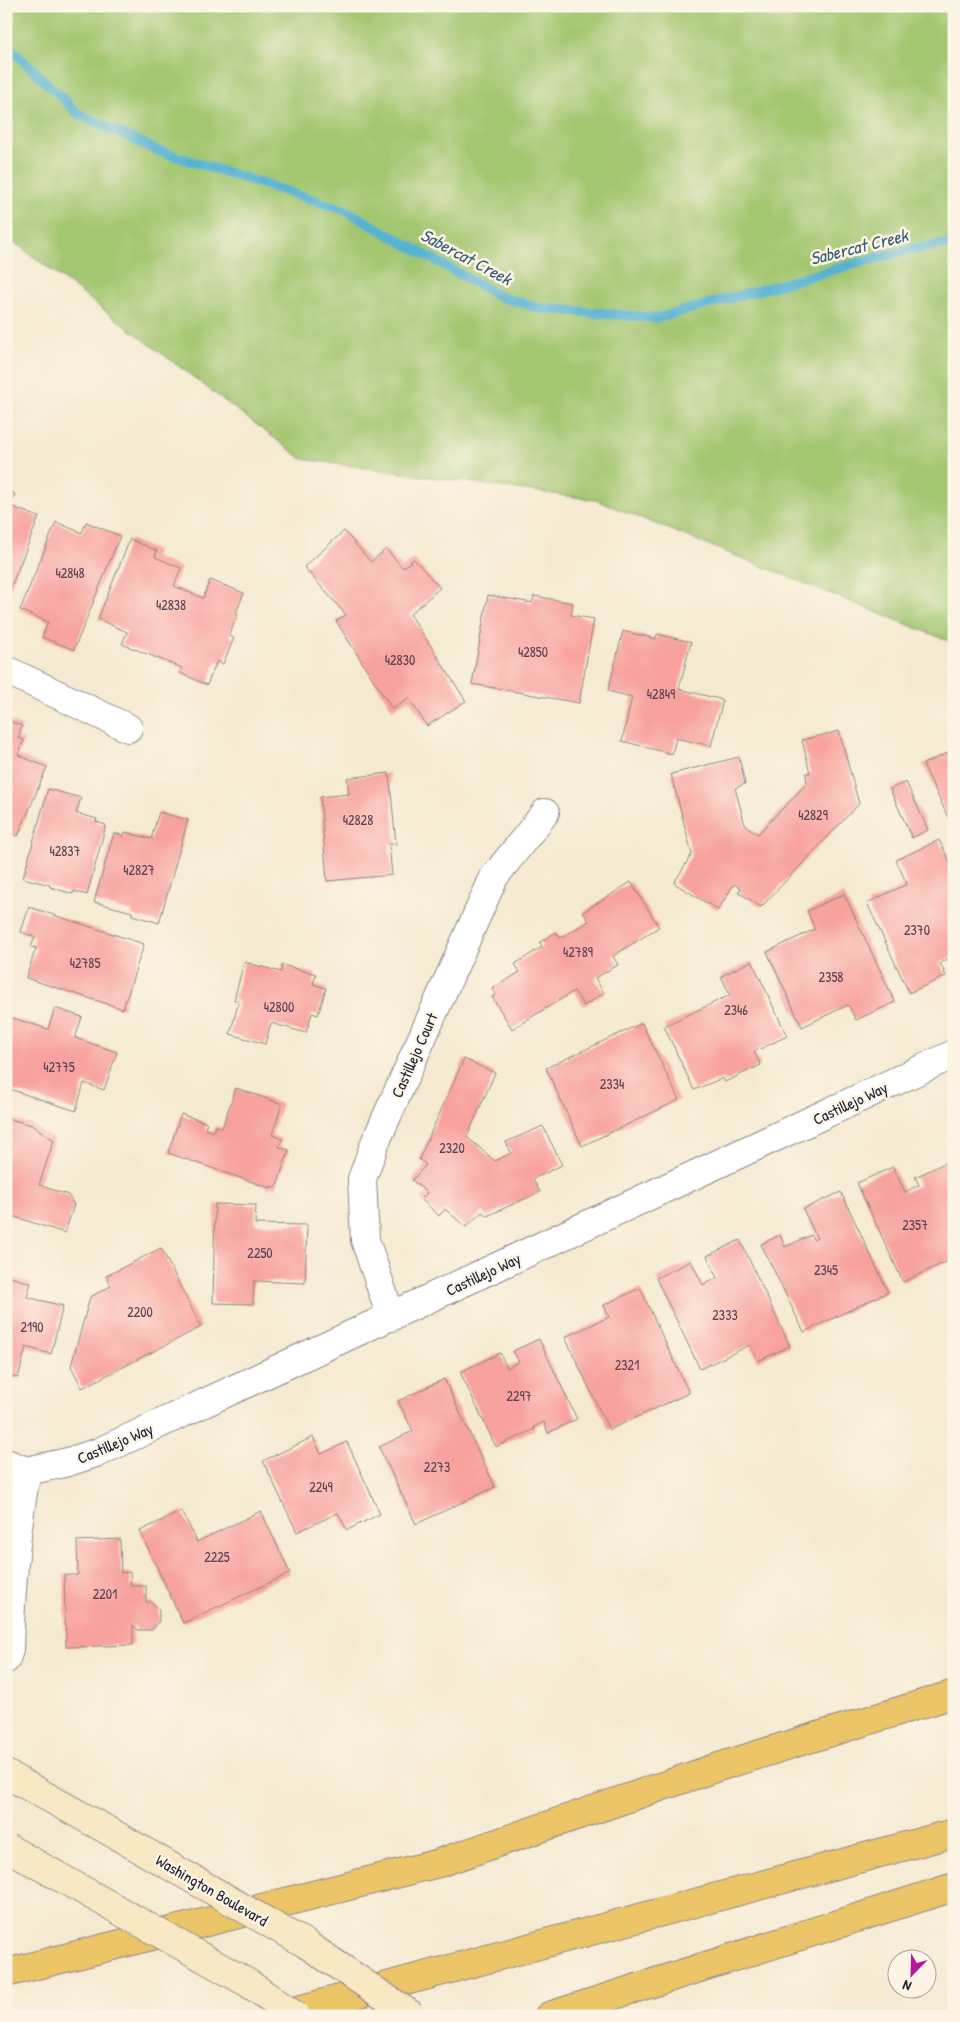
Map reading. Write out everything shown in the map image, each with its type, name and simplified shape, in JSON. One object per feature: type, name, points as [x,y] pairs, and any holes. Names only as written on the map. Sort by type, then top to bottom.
[{"type":"highway","points":[[6,1973],[439,1863],[715,1768],[954,1694]]},
{"type":"highway","points":[[276,2016],[954,1833]]},
{"type":"highway","points":[[549,2016],[954,1887]]},
{"type":"main road","name":"Washington Boulevard","points":[[6,1774],[306,1944],[413,2016]]},
{"type":"main road","points":[[7,1848],[248,1983],[296,2016]]},
{"type":"street","points":[[6,670],[128,728]]},
{"type":"street","name":"Castillejo Court","points":[[392,1317],[365,1240],[362,1179],[379,1134],[494,877],[545,813]]},
{"type":"street","name":"Castillejo Way","points":[[16,1467],[68,1462],[99,1452],[954,1054]]},
{"type":"street","points":[[6,1659],[9,1650],[11,1580],[19,1510],[16,1467]]},
{"type":"green space","points":[[6,6],[954,6],[954,643],[596,500],[302,459],[6,236]]},
{"type":"building","points":[[6,490],[15,494],[10,506],[39,517],[6,599]]},
{"type":"building","points":[[56,522],[82,533],[86,522],[120,536],[74,650],[42,637],[48,622],[20,610]]},
{"type":"building","points":[[344,531],[371,562],[386,549],[403,568],[414,559],[440,588],[410,614],[466,701],[427,726],[409,699],[392,709],[336,621],[346,615],[304,567]]},
{"type":"building","points":[[130,539],[157,551],[155,557],[181,568],[174,586],[203,598],[210,580],[244,593],[229,636],[234,638],[223,664],[217,661],[207,685],[180,673],[182,668],[122,644],[127,632],[98,619]]},
{"type":"building","points":[[488,595],[532,603],[534,596],[573,603],[571,615],[594,619],[579,703],[472,684]]},
{"type":"building","points":[[623,631],[656,639],[657,634],[691,642],[679,689],[723,700],[711,746],[676,738],[672,754],[622,741],[632,697],[608,691]]},
{"type":"building","points":[[6,720],[22,726],[18,738],[24,740],[18,755],[47,767],[18,836],[6,832]]},
{"type":"building","points":[[839,731],[859,804],[761,907],[738,892],[741,888],[734,884],[718,910],[674,883],[692,854],[671,774],[739,757],[745,784],[735,788],[745,825],[758,834],[807,783],[806,773],[810,773],[802,740]]},
{"type":"building","points":[[954,750],[954,830],[923,764]]},
{"type":"building","points":[[389,773],[396,844],[389,844],[392,875],[327,881],[320,797],[349,794],[347,778]]},
{"type":"building","points":[[906,782],[928,830],[912,838],[890,789]]},
{"type":"building","points":[[48,789],[81,798],[76,813],[97,819],[96,822],[106,825],[87,895],[74,891],[73,894],[50,887],[50,885],[23,878]]},
{"type":"building","points":[[159,812],[188,820],[159,923],[132,915],[132,912],[94,902],[114,833],[124,836],[125,832],[151,839]]},
{"type":"building","points":[[939,840],[954,870],[954,956],[940,963],[946,976],[909,993],[867,903],[907,884],[896,860]]},
{"type":"building","points":[[631,882],[659,927],[613,956],[618,965],[595,978],[604,993],[584,1006],[574,991],[512,1029],[492,997],[496,995],[492,989],[520,972],[515,964],[542,947],[540,942],[556,932],[560,938],[589,921],[583,912]]},
{"type":"building","points":[[844,894],[895,1002],[856,1020],[848,1005],[802,1027],[767,952],[815,929],[807,911]]},
{"type":"building","points":[[29,907],[144,944],[123,1009],[26,978],[36,948],[31,947],[35,937],[21,932]]},
{"type":"building","points":[[752,961],[787,1036],[754,1052],[761,1065],[725,1082],[723,1078],[694,1090],[664,1026],[730,995],[721,976]]},
{"type":"building","points":[[244,962],[281,972],[282,965],[316,974],[313,984],[326,988],[318,1015],[312,1013],[306,1033],[271,1023],[265,1044],[230,1034],[239,1001],[234,1000]]},
{"type":"building","points":[[55,1008],[82,1017],[75,1038],[117,1052],[104,1090],[84,1083],[76,1111],[6,1088],[6,1026],[9,1017],[48,1029]]},
{"type":"building","points":[[642,1023],[679,1100],[582,1146],[546,1068]]},
{"type":"building","points":[[464,1059],[495,1073],[467,1137],[495,1161],[511,1153],[506,1142],[543,1126],[562,1165],[533,1179],[540,1192],[487,1216],[482,1212],[466,1227],[445,1209],[439,1216],[421,1199],[427,1193],[412,1180],[426,1165],[419,1159]]},
{"type":"building","points":[[236,1088],[282,1104],[272,1135],[282,1139],[279,1147],[289,1150],[276,1188],[271,1186],[270,1188],[168,1153],[181,1114],[207,1123],[205,1129],[213,1132],[215,1126],[222,1128]]},
{"type":"building","points":[[6,1118],[32,1125],[54,1140],[39,1185],[68,1195],[74,1205],[65,1233],[6,1214]]},
{"type":"building","points":[[949,1161],[954,1171],[954,1258],[903,1282],[857,1183],[893,1167],[905,1192],[919,1185],[915,1177]]},
{"type":"building","points":[[841,1192],[888,1292],[804,1332],[761,1244],[780,1235],[785,1247],[811,1235],[814,1240],[817,1238],[803,1209]]},
{"type":"building","points":[[215,1204],[256,1205],[255,1224],[307,1225],[305,1283],[254,1281],[253,1304],[213,1303]]},
{"type":"building","points":[[740,1240],[790,1346],[758,1361],[750,1345],[700,1369],[656,1278],[691,1261],[703,1285],[717,1278],[707,1256]]},
{"type":"building","points":[[161,1248],[201,1327],[82,1388],[71,1366],[90,1297],[111,1286],[106,1276]]},
{"type":"building","points":[[6,1276],[31,1283],[27,1297],[63,1306],[51,1354],[26,1347],[18,1378],[6,1375]]},
{"type":"building","points":[[640,1288],[689,1393],[609,1430],[565,1337],[609,1317],[604,1305]]},
{"type":"building","points":[[539,1339],[577,1419],[548,1433],[544,1422],[534,1427],[535,1429],[496,1447],[460,1372],[500,1353],[507,1368],[519,1362],[513,1351]]},
{"type":"building","points":[[444,1379],[495,1487],[416,1524],[379,1447],[413,1431],[398,1401]]},
{"type":"building","points":[[313,1437],[321,1454],[347,1442],[380,1514],[347,1530],[338,1513],[297,1532],[263,1461]]},
{"type":"building","points":[[182,1511],[197,1542],[261,1511],[290,1573],[183,1623],[140,1531]]},
{"type":"building","points":[[120,1539],[121,1573],[130,1572],[131,1586],[146,1586],[146,1602],[151,1602],[159,1609],[159,1621],[152,1630],[138,1630],[133,1625],[133,1645],[66,1647],[64,1575],[78,1575],[77,1541]]},
{"type":"waterway","name":"Sabercat Creek","points":[[6,44],[79,114],[156,150],[345,210],[499,296],[538,308],[657,318],[906,250],[954,243]]}]
